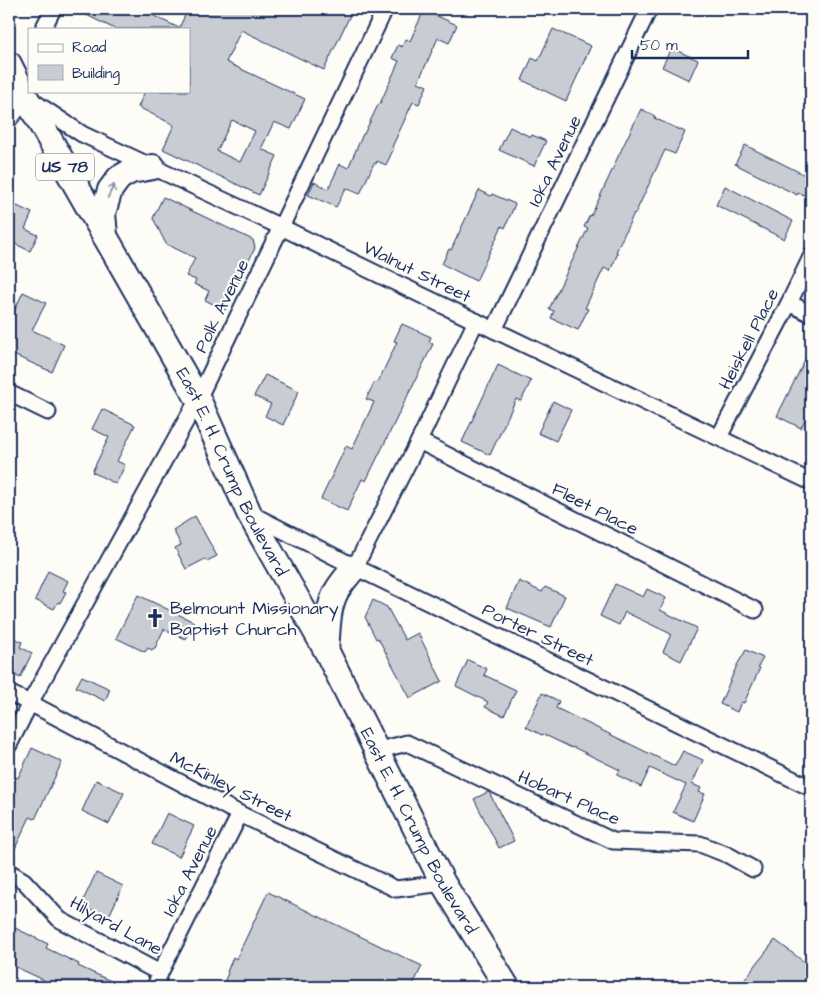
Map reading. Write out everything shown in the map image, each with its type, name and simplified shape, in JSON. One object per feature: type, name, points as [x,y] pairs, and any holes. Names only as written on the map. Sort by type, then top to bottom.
[{"type":"main road","name":"East E. H. Crump Boulevard","points":[[9,64],[21,89],[105,238],[198,399],[249,513],[326,650],[443,883],[507,987]]},
{"type":"main road","points":[[105,238],[103,213],[110,190],[119,178],[131,171],[153,167]]},
{"type":"main road","points":[[326,650],[333,600],[344,579],[355,567]]},
{"type":"street","points":[[44,28],[53,9]]},
{"type":"street","name":"Polk Avenue","points":[[9,745],[198,399],[385,9]]},
{"type":"street","name":"Ioka Avenue","points":[[494,330],[649,9]]},
{"type":"street","points":[[9,117],[21,89]]},
{"type":"street","name":"Walnut Street","points":[[21,89],[82,134],[281,227],[811,482]]},
{"type":"street","name":"Heiskell Place","points":[[719,437],[811,257]]},
{"type":"street","points":[[789,303],[811,314]]},
{"type":"street","points":[[355,567],[419,441],[476,322]]},
{"type":"street","points":[[9,393],[48,412]]},
{"type":"street","name":"Fleet Place","points":[[419,441],[755,610]]},
{"type":"street","name":"Porter Street","points":[[249,513],[355,567],[811,788]]},
{"type":"street","name":"McKinley Street","points":[[9,693],[240,814],[396,889],[443,883]]},
{"type":"street","name":"Hobart Place","points":[[376,751],[407,743],[613,841],[700,844],[728,855],[753,869]]},
{"type":"street","name":"Ioka Avenue","points":[[160,973],[240,814]]},
{"type":"street","name":"Hilyard Lane","points":[[9,872],[24,881],[60,920],[160,973]]},
{"type":"street","points":[[155,987],[160,973]]},
{"type":"building","points":[[74,9],[157,9],[154,16],[179,28],[113,28]]},
{"type":"building","points":[[188,9],[353,9],[324,70],[241,30],[226,62],[305,99],[291,129],[274,122],[261,149],[277,156],[259,195],[163,149],[174,125],[138,107],[145,92],[190,92],[190,28],[179,28]],"holes":[[[232,120],[255,131],[240,162],[217,151]]]},
{"type":"building","points":[[424,10],[457,25],[449,43],[438,38],[418,82],[427,86],[419,104],[413,102],[392,147],[394,148],[386,165],[377,161],[376,164],[374,163],[360,194],[346,188],[336,207],[308,195],[314,182],[328,189],[340,164],[348,168],[399,61],[392,58],[398,45],[402,47],[406,39],[410,41]]},
{"type":"building","points":[[553,29],[591,46],[566,101],[522,80],[532,58],[538,61]]},
{"type":"building","points":[[671,48],[698,60],[689,80],[662,67]]},
{"type":"building","points":[[641,109],[655,116],[654,118],[685,132],[675,154],[665,150],[616,252],[618,253],[610,271],[604,268],[585,308],[588,309],[578,330],[551,318],[554,311],[549,309],[588,228],[584,227],[591,216]]},
{"type":"building","points":[[510,127],[531,137],[532,135],[546,141],[534,166],[499,150]]},
{"type":"building","points":[[745,145],[811,178],[804,195],[798,193],[797,195],[735,164]]},
{"type":"building","points":[[725,186],[793,221],[784,239],[716,205]]},
{"type":"building","points":[[479,190],[515,204],[505,228],[502,226],[476,281],[442,264],[449,249],[451,250]]},
{"type":"building","points":[[163,197],[253,240],[255,248],[225,310],[205,300],[209,291],[194,284],[196,280],[186,276],[195,258],[166,244],[153,218]]},
{"type":"building","points":[[17,206],[32,213],[25,229],[38,235],[30,251],[9,241],[9,214],[12,216]]},
{"type":"building","points":[[23,292],[46,303],[32,330],[64,345],[52,372],[9,353],[9,322]]},
{"type":"building","points":[[402,324],[431,337],[429,342],[433,344],[366,481],[362,479],[347,511],[321,499],[346,446],[352,449],[374,402],[366,399],[375,381],[378,382],[397,342],[394,341]]},
{"type":"building","points":[[811,348],[811,407],[801,428],[777,416]]},
{"type":"building","points":[[498,365],[531,381],[521,401],[516,399],[490,455],[462,442]]},
{"type":"building","points":[[265,375],[299,391],[283,425],[265,416],[271,404],[254,396]]},
{"type":"building","points":[[553,401],[571,410],[556,441],[538,433]]},
{"type":"building","points":[[102,409],[135,425],[117,461],[125,465],[116,484],[92,472],[109,437],[92,429]]},
{"type":"building","points":[[195,516],[217,556],[207,561],[205,559],[186,569],[175,548],[181,545],[173,530]]},
{"type":"building","points":[[48,571],[68,581],[63,591],[66,592],[54,609],[35,600]]},
{"type":"building","points":[[519,581],[542,592],[545,587],[565,596],[551,627],[507,608]]},
{"type":"building","points":[[615,584],[643,597],[647,589],[666,598],[660,610],[697,628],[681,661],[663,652],[671,634],[625,612],[619,625],[600,616]]},
{"type":"building","points":[[138,595],[194,622],[186,639],[164,629],[155,648],[152,650],[148,648],[145,652],[116,638]]},
{"type":"building","points":[[373,600],[387,607],[405,640],[418,633],[442,681],[410,698],[365,617]]},
{"type":"building","points":[[9,635],[22,642],[20,647],[32,653],[20,678],[9,672]]},
{"type":"building","points":[[746,650],[763,658],[744,703],[741,702],[737,712],[720,704],[737,665]]},
{"type":"building","points":[[468,660],[487,669],[484,675],[516,690],[504,716],[485,707],[488,702],[456,686]]},
{"type":"building","points":[[82,676],[110,689],[105,701],[76,687]]},
{"type":"building","points":[[542,693],[559,701],[556,708],[675,766],[683,751],[703,760],[692,784],[701,788],[699,792],[705,794],[693,821],[673,812],[686,785],[650,768],[641,787],[617,775],[620,770],[526,727]]},
{"type":"building","points":[[32,748],[62,762],[35,819],[30,817],[9,861],[9,793]]},
{"type":"building","points":[[96,780],[124,793],[109,824],[82,811]]},
{"type":"building","points":[[488,792],[514,841],[499,848],[474,799]]},
{"type":"building","points":[[167,813],[194,826],[179,857],[152,844]]},
{"type":"building","points":[[96,873],[123,886],[108,918],[81,905]]},
{"type":"building","points":[[268,892],[422,966],[412,987],[222,987],[233,957],[236,959]]},
{"type":"building","points":[[9,925],[48,944],[46,948],[79,964],[78,966],[124,987],[55,987],[9,964]]},
{"type":"building","points":[[775,940],[811,967],[811,972],[800,987],[739,987]]},
{"type":"place","name":"Belmount Missionary Baptist Church","points":[[155,618]]}]
